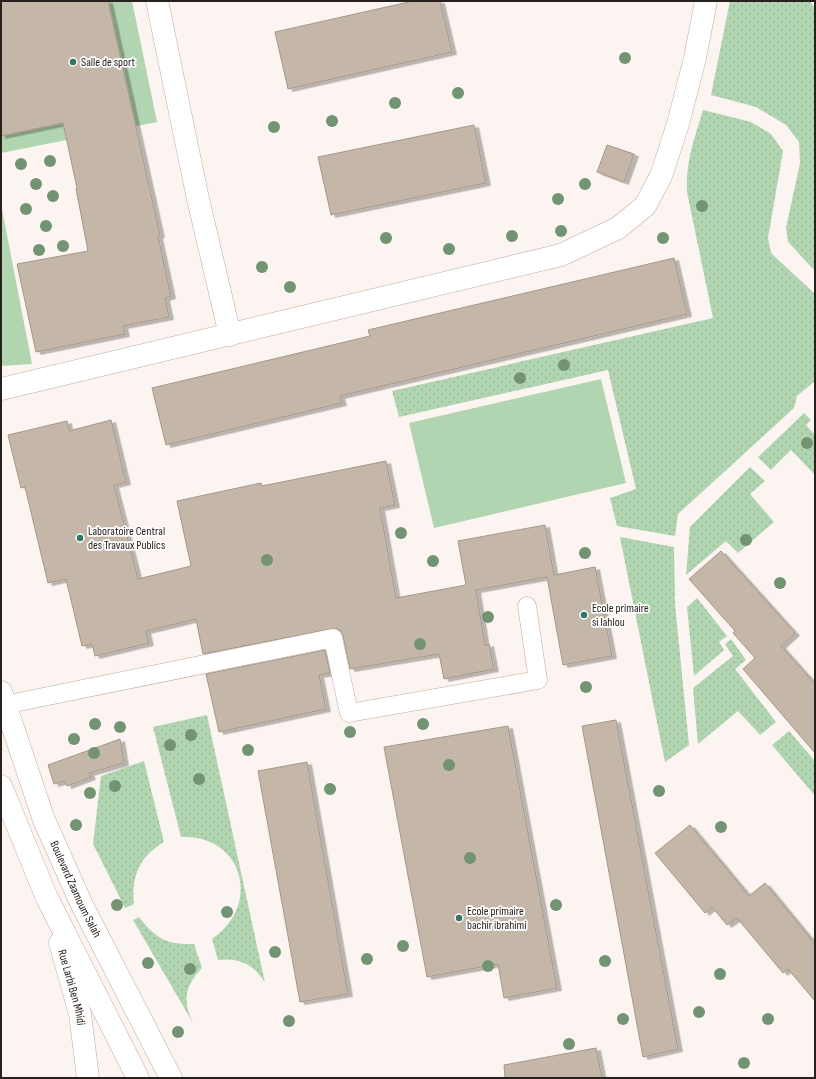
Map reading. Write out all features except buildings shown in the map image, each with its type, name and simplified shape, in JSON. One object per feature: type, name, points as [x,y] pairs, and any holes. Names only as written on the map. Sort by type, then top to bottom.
[{"type":"street","points":[[157,1],[198,199],[230,334]]},
{"type":"street","points":[[1,390],[561,255],[618,228],[645,206],[661,176],[686,94],[706,1]]},
{"type":"street","name":"Boulevard Zaamoum Salah","points":[[3,698],[44,820],[82,905],[171,1078]]},
{"type":"street","points":[[1,786],[47,898],[138,1078]]},
{"type":"street","name":"Rue Larbi Ben Mhidi","points":[[47,898],[80,1014],[88,1078]]},
{"type":"lane","points":[[3,698],[333,638],[348,713],[538,680],[526,606]]},
{"type":"green space","name":"Salle de sport","points":[[1,1],[132,1],[157,122],[1,153]]},
{"type":"green space","points":[[730,1],[810,1],[815,9],[815,271],[788,242],[786,228],[800,163],[799,142],[786,125],[756,107],[711,95]]},
{"type":"green space","points":[[703,110],[751,122],[771,134],[783,151],[768,238],[771,253],[815,294],[815,381],[797,396],[794,408],[678,514],[675,536],[617,526],[610,498],[636,489],[608,370],[399,417],[392,391],[713,318],[687,192],[689,160]]},
{"type":"green space","points":[[1,204],[32,364],[1,366]]},
{"type":"green space","points":[[601,379],[626,483],[434,528],[409,423]]},
{"type":"green space","points":[[804,413],[811,420],[806,425],[815,435],[815,475],[791,450],[771,470],[758,457]]},
{"type":"green space","points":[[750,467],[765,481],[750,494],[774,522],[738,553],[726,541],[686,575],[690,527]]},
{"type":"green space","points":[[620,537],[674,547],[675,604],[689,745],[665,762]]},
{"type":"green space","points":[[697,598],[727,636],[719,642],[724,650],[694,676],[687,607]]},
{"type":"green space","points":[[731,639],[746,660],[735,669],[776,722],[760,735],[738,711],[698,744],[693,688],[733,656],[725,644]]},
{"type":"green space","points":[[207,715],[265,983],[256,971],[246,964],[239,961],[226,959],[218,960],[212,939],[228,924],[237,908],[241,891],[238,874],[231,859],[219,847],[202,839],[181,837],[153,727]]},
{"type":"green space","points":[[789,731],[815,761],[815,796],[772,745]]},
{"type":"green space","points":[[144,761],[164,842],[143,860],[134,884],[134,904],[125,908],[93,844],[101,776]]},
{"type":"green space","points":[[139,917],[156,935],[162,939],[176,943],[194,944],[202,968],[192,981],[187,994],[187,1007],[193,1023],[133,920]]},
{"type":"place","name":"Salle de sport","points":[[73,62]]},
{"type":"place","name":"Laboratoire Central des Travaux Publics","points":[[80,538]]},
{"type":"place","name":"Ecole primaire si lahlou","points":[[584,615]]},
{"type":"place","name":"Ecole primaire bachir ibrahimi","points":[[459,918]]}]
